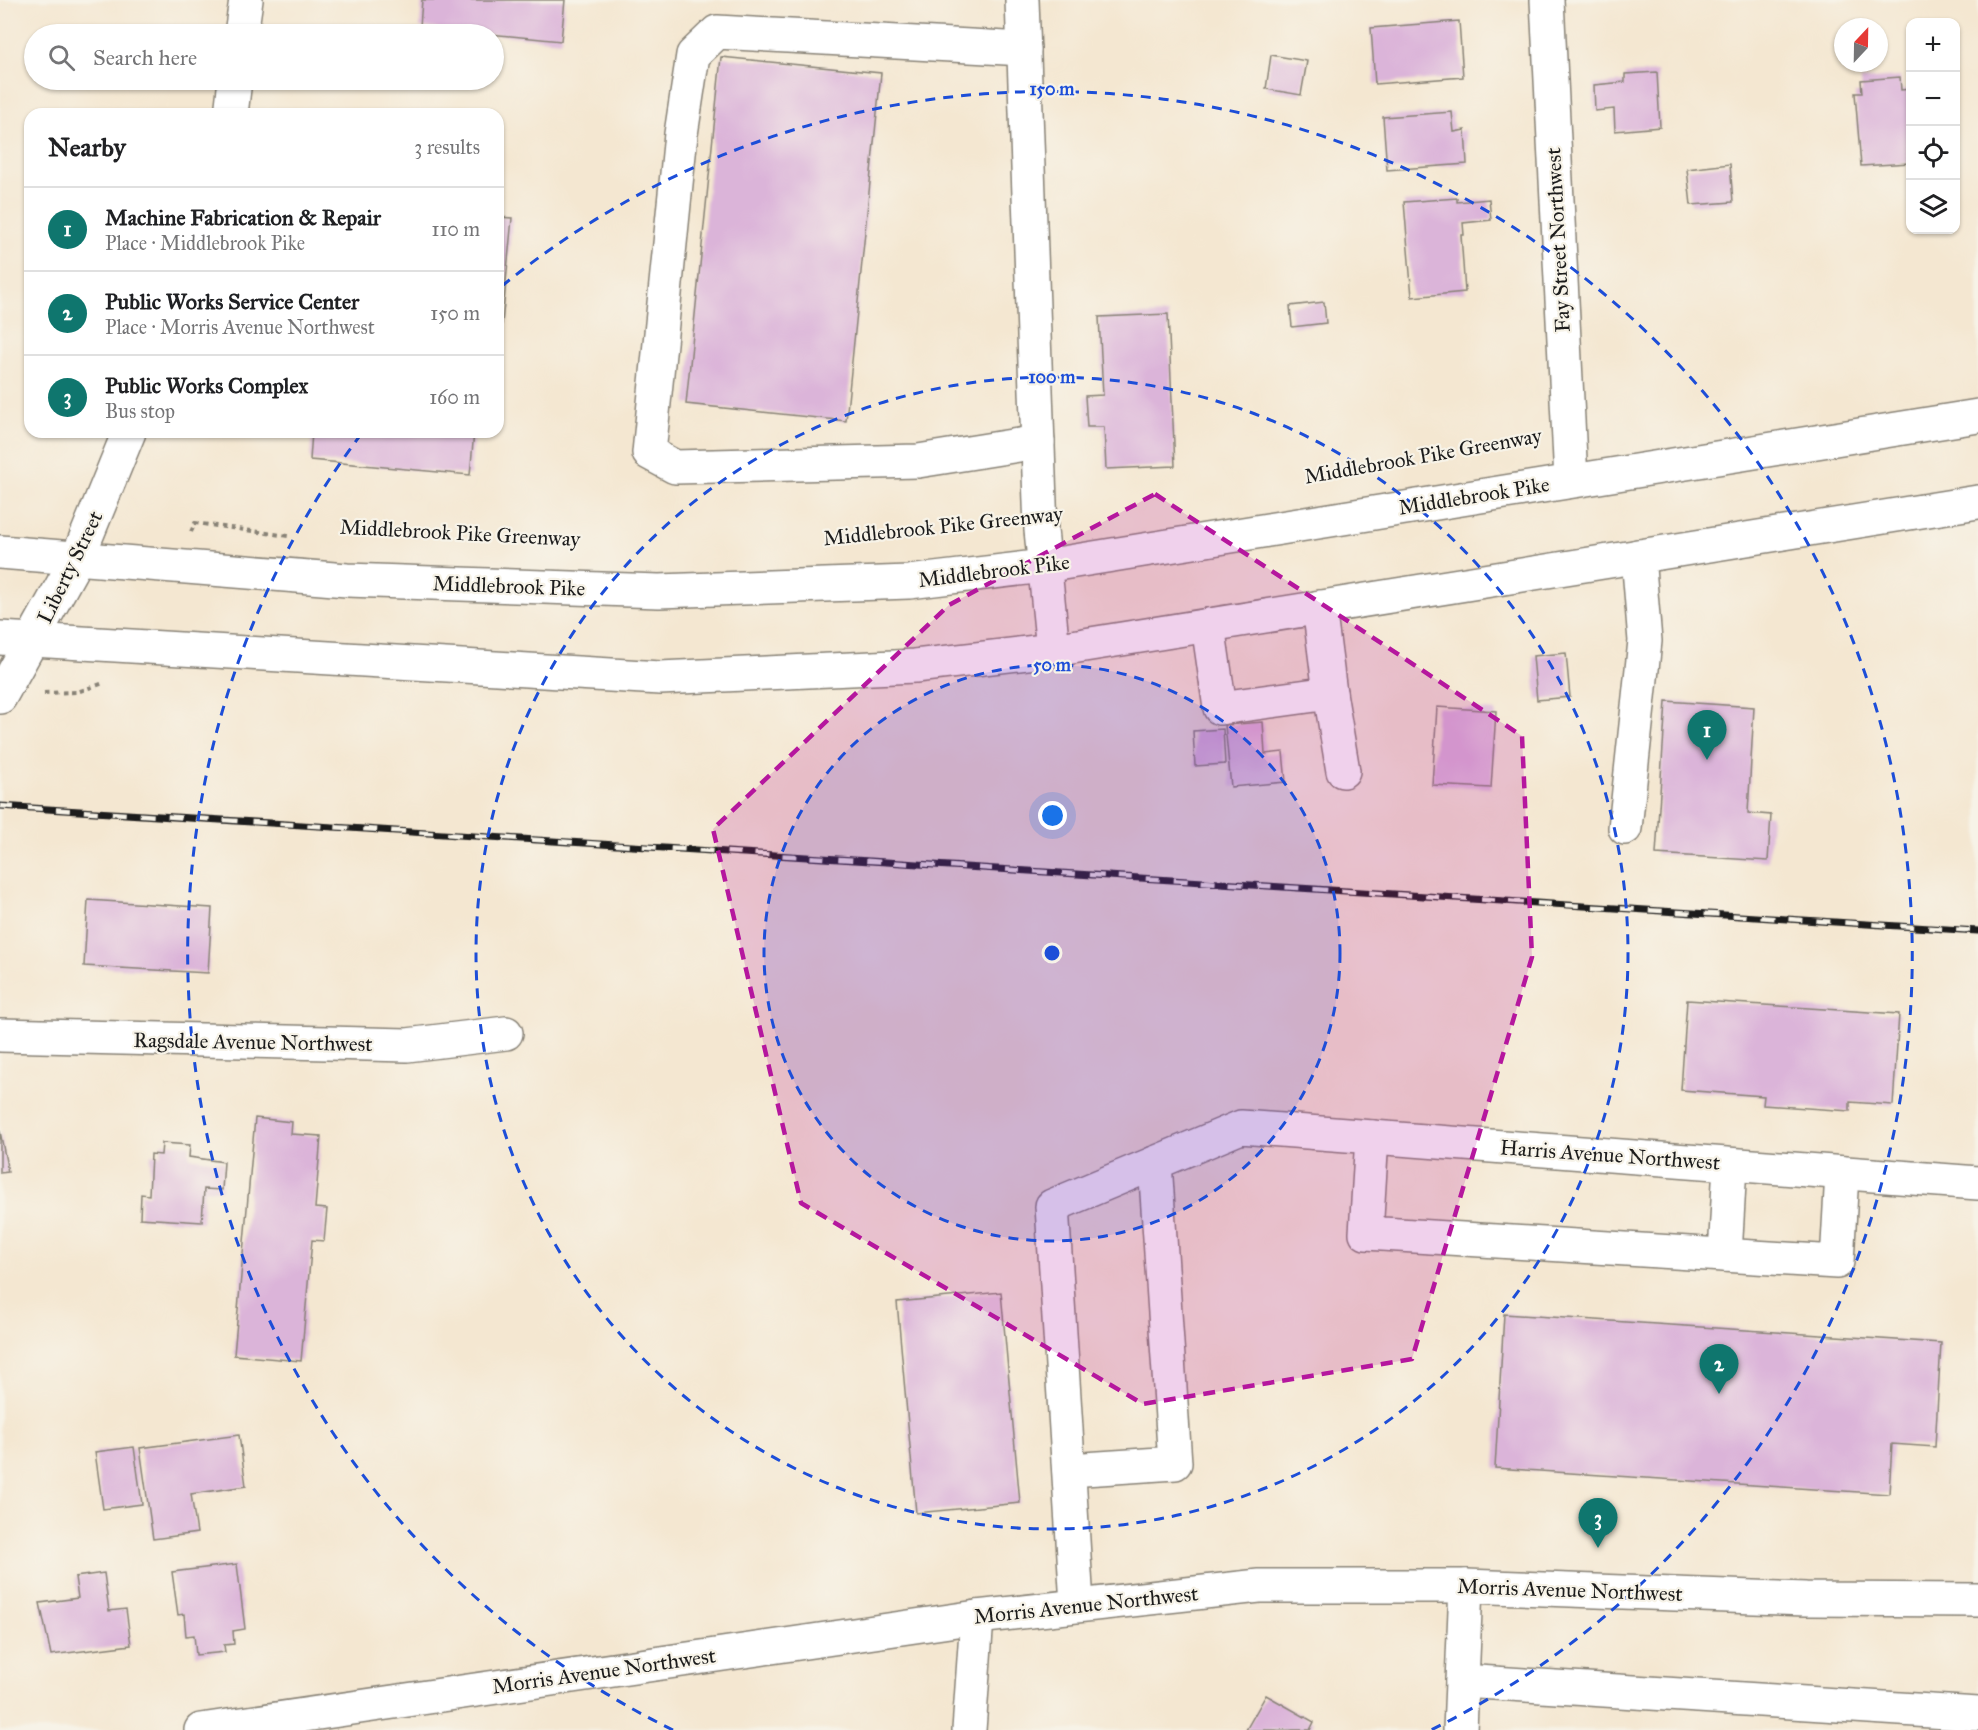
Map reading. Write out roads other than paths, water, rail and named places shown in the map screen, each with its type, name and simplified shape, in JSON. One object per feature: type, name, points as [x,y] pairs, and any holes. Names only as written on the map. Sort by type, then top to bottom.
[{"type":"main road","points":[[242,24],[246,0]]},
{"type":"main road","points":[[1022,0],[1038,442],[1044,566],[1053,650]]},
{"type":"main road","name":"Fay Street Northwest","points":[[1548,0],[1571,480]]},
{"type":"main road","points":[[1024,49],[717,32],[693,55],[681,134],[649,453],[675,467],[918,461],[1038,442]]},
{"type":"main road","points":[[232,108],[234,90]]},
{"type":"main road","name":"Middlebrook Pike","points":[[0,552],[347,580],[659,591],[909,582],[1044,566],[1978,416]]},
{"type":"main road","name":"Liberty Street","points":[[0,696],[34,640],[78,557],[127,438]]},
{"type":"main road","points":[[0,638],[660,678],[915,666],[1053,650],[1978,502]]},
{"type":"main road","points":[[1625,828],[1645,641],[1638,556]]},
{"type":"main road","points":[[1318,607],[1343,771]]},
{"type":"main road","points":[[1208,625],[1220,708],[1330,693]]},
{"type":"main road","name":"Ragsdale Avenue Northwest","points":[[0,1035],[406,1045],[506,1033]]},
{"type":"main road","name":"Harris Avenue Northwest","points":[[1155,1163],[1241,1127],[1978,1183]]},
{"type":"main road","points":[[1372,1137],[1366,1233],[1837,1262],[1842,1173]]},
{"type":"main road","points":[[1069,1470],[1175,1463],[1155,1163],[1052,1206],[1077,1604]]},
{"type":"main road","points":[[1725,1255],[1730,1165]]},
{"type":"main road","name":"Morris Avenue Northwest","points":[[201,1730],[978,1617],[1077,1604],[1259,1586],[1466,1586],[1806,1599],[1978,1600]]},
{"type":"main road","points":[[1460,1730],[1466,1586]]},
{"type":"main road","points":[[969,1730],[978,1617]]},
{"type":"main road","points":[[1462,1681],[1978,1714]]},
{"type":"railway","points":[[0,806],[1978,931]]},
{"type":"place","name":"Machine Fabrication & Repair","points":[[1707,760]]},
{"type":"place","name":"Public Works Service Center","points":[[1719,1394]]},
{"type":"place","name":"Public Works Complex","points":[[1598,1548]]}]
